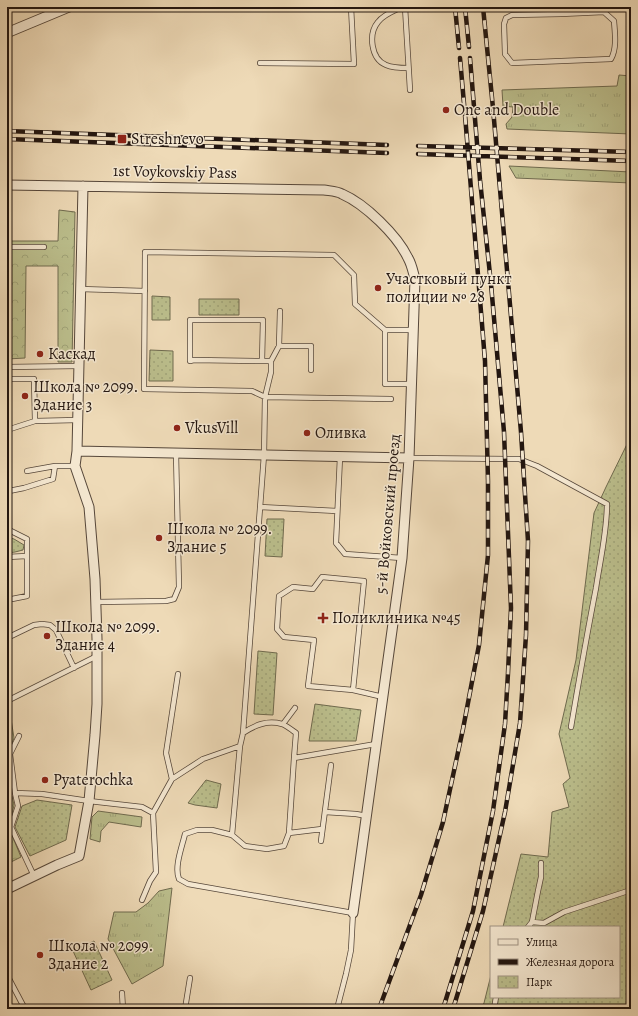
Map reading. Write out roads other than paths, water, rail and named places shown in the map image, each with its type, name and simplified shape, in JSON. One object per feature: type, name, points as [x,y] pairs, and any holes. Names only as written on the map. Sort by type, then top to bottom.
[{"type":"street","points":[[8,31],[66,8]]},
{"type":"street","name":"1st Voykovskiy Pass","points":[[7,185],[324,190],[341,193]]},
{"type":"street","points":[[8,886],[79,856],[89,801],[97,704],[98,639],[89,507],[75,466],[77,451],[83,186]]},
{"type":"street","name":"5-й Войковский проезд","points":[[341,193],[366,209],[383,224],[408,257],[413,268],[415,279],[409,458],[402,558],[353,913]]},
{"type":"street","points":[[77,451],[409,458]]},
{"type":"lane","points":[[230,7],[234,7]]},
{"type":"lane","points":[[260,63],[354,64],[351,7]]},
{"type":"lane","points":[[402,7],[383,16],[378,21],[372,37],[373,50],[378,60],[387,66],[408,68]]},
{"type":"lane","points":[[405,7],[410,90]]},
{"type":"lane","points":[[561,7],[561,14]]},
{"type":"lane","points":[[604,12],[614,21],[615,45],[614,54],[610,60],[512,63],[506,54],[504,24],[506,18],[512,15],[561,14],[604,12]]},
{"type":"lane","points":[[7,247],[44,247]]},
{"type":"lane","points":[[391,399],[265,397],[252,391],[144,389],[145,252],[334,255],[354,275],[355,304],[385,330],[413,330]]},
{"type":"lane","points":[[80,289],[145,290]]},
{"type":"lane","points":[[232,835],[240,746],[243,733],[264,455],[265,397],[271,372],[271,361],[279,346],[280,310]]},
{"type":"lane","points":[[262,361],[263,320],[190,320],[190,361],[262,361],[271,361]]},
{"type":"lane","points":[[385,330],[385,384],[411,384]]},
{"type":"lane","points":[[279,346],[311,346],[311,370]]},
{"type":"lane","points":[[7,367],[78,366]]},
{"type":"lane","points":[[7,379],[34,379],[35,421]]},
{"type":"lane","points":[[7,430],[35,421],[77,420]]},
{"type":"lane","points":[[95,602],[166,601],[174,599],[179,587],[176,454]]},
{"type":"lane","points":[[340,456],[336,543],[345,554],[402,558]]},
{"type":"lane","points":[[409,458],[519,459],[537,466],[607,504],[607,518],[601,557],[571,727]]},
{"type":"lane","points":[[27,471],[56,466],[75,466]]},
{"type":"lane","points":[[7,502],[9,491],[53,480],[56,466]]},
{"type":"lane","points":[[260,507],[337,511]]},
{"type":"lane","points":[[7,529],[28,539],[27,596],[7,600]]},
{"type":"lane","points":[[7,557],[27,556]]},
{"type":"lane","points":[[353,690],[364,581],[322,577],[313,589],[293,587],[279,596],[277,629],[284,638],[314,640],[308,686],[353,690],[383,697]]},
{"type":"lane","points":[[7,638],[34,625],[42,624],[50,626],[56,630],[74,668]]},
{"type":"lane","points":[[7,701],[97,656]]},
{"type":"lane","points":[[172,779],[166,754],[178,674]]},
{"type":"lane","points":[[283,724],[296,708]]},
{"type":"lane","points":[[243,733],[252,726],[266,722],[283,724],[296,733],[289,833],[284,846],[267,849],[245,846],[232,835],[212,830],[197,830],[185,834],[178,858],[177,874],[179,879],[188,884],[353,913],[351,950],[337,1009]]},
{"type":"lane","points":[[19,736],[10,754],[14,793],[18,806],[11,827],[34,876]]},
{"type":"lane","points":[[294,758],[376,744]]},
{"type":"lane","points":[[142,900],[150,881],[156,872],[153,813],[172,779],[203,759],[240,746]]},
{"type":"lane","points":[[321,841],[332,765]]},
{"type":"lane","points":[[14,793],[42,794],[142,807],[153,813]]},
{"type":"lane","points":[[325,812],[367,816]]},
{"type":"lane","points":[[289,833],[322,829]]},
{"type":"lane","points":[[529,926],[532,922],[541,877],[541,863]]},
{"type":"lane","points":[[532,922],[544,923],[564,912],[631,890]]},
{"type":"lane","points":[[7,975],[25,1009]]},
{"type":"lane","points":[[185,1009],[190,978]]},
{"type":"lane","points":[[122,993],[123,1009]]},
{"type":"lane","points":[[494,1009],[496,998]]},
{"type":"railway","points":[[455,7],[459,48]]},
{"type":"railway","points":[[465,7],[469,47]]},
{"type":"railway","points":[[453,1009],[483,911],[505,812],[520,723],[526,635],[528,541],[521,432],[483,7]]},
{"type":"railway","points":[[379,1009],[421,895],[443,822],[479,645],[488,555],[485,361],[460,58]]},
{"type":"railway","points":[[443,1009],[473,911],[493,811],[505,724],[511,608],[504,432],[470,58]]},
{"type":"railway","points":[[7,131],[387,145]]},
{"type":"railway","points":[[7,139],[387,153]]},
{"type":"railway","points":[[418,146],[631,152]]},
{"type":"railway","points":[[418,154],[631,161]]},
{"type":"place","name":"One and Double","points":[[446,110]]},
{"type":"place","name":"Streshnevo","points":[[122,139]]},
{"type":"place","name":"Участковый пункт полиции № 28","points":[[378,288]]},
{"type":"place","name":"Каскад","points":[[40,354]]},
{"type":"place","name":"Школа № 2099. Здание 3","points":[[25,396]]},
{"type":"place","name":"VkusVill","points":[[177,428]]},
{"type":"place","name":"Оливка","points":[[307,433]]},
{"type":"place","name":"Школа № 2099. Здание 5","points":[[159,538]]},
{"type":"place","name":"Поликлиника №45","points":[[323,618]]},
{"type":"place","name":"Школа № 2099. Здание 4","points":[[47,636]]},
{"type":"place","name":"Pyaterochka","points":[[45,780]]},
{"type":"place","name":"Школа № 2099. Здание 2","points":[[40,955]]}]
